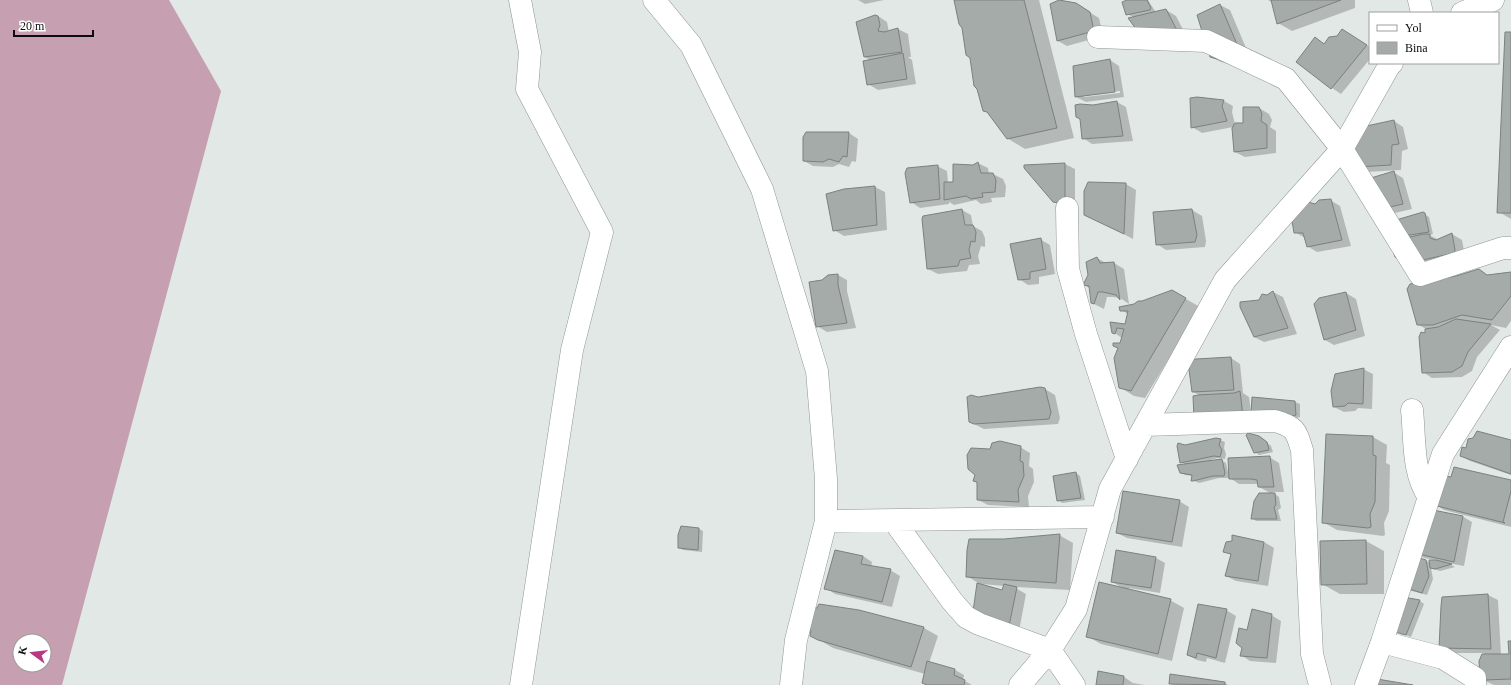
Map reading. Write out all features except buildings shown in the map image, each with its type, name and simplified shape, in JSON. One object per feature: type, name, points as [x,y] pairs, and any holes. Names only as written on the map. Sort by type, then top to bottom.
[{"type":"street","points":[[520,0],[530,52],[527,89],[602,232],[572,350],[521,685]]},
{"type":"street","points":[[654,0],[691,45],[762,189],[816,371],[826,479],[826,521],[796,640],[791,685]]},
{"type":"street","points":[[1419,0],[1422,12]]},
{"type":"street","points":[[1464,12],[1493,0]]},
{"type":"street","points":[[1098,38],[1206,41],[1286,79],[1342,149],[1420,274],[1503,248],[1511,248]]},
{"type":"street","points":[[1020,685],[1050,650],[1076,609],[1110,488],[1225,280],[1342,149],[1388,66],[1391,64]]},
{"type":"street","points":[[1067,208],[1068,270],[1086,334],[1127,459]]},
{"type":"street","points":[[1366,685],[1382,642],[1443,454],[1511,347]]},
{"type":"street","points":[[1412,410],[1417,467],[1423,488],[1429,497]]},
{"type":"street","points":[[1145,425],[1275,421],[1288,425],[1296,432],[1302,450],[1312,654],[1320,685]]},
{"type":"street","points":[[826,521],[894,521],[1103,516]]},
{"type":"street","points":[[894,521],[952,601],[966,617],[979,624],[1050,650],[1074,685]]},
{"type":"street","points":[[1382,642],[1443,658],[1475,678],[1475,685]]},
{"type":"shaded area","points":[[0,0],[169,0],[221,91],[62,685],[0,685]]}]
